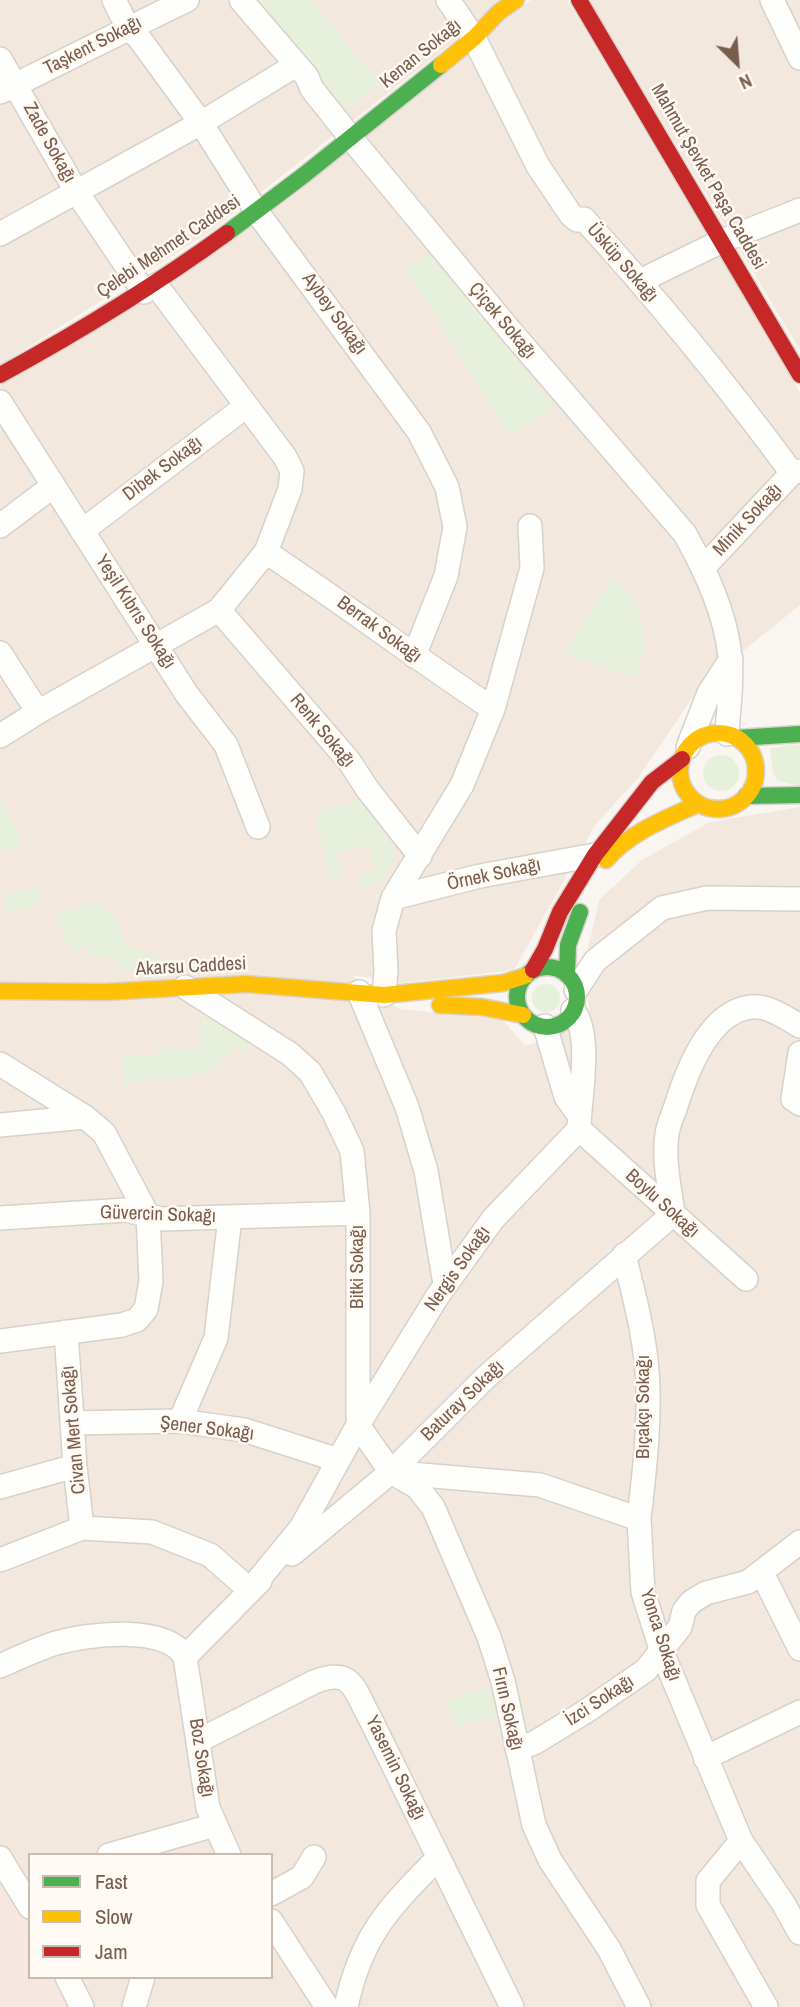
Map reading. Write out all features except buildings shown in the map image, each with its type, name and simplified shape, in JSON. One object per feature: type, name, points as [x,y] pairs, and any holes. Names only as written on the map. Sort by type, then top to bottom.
[{"type":"main road","name":"Kenan Sokağı","points":[[351,138],[474,38],[499,12],[516,0]]},
{"type":"main road","name":"Mahmut Şevket Paşa Caddesi","points":[[579,0],[800,375]]},
{"type":"main road","name":"Çelebi Mehmet Caddesi","points":[[0,375],[150,289],[257,212],[351,138]]},
{"type":"main road","points":[[698,804],[643,830],[613,851],[600,868],[568,945],[572,992],[563,1022],[545,1026],[531,1022],[523,1016],[517,997],[518,989],[545,949],[560,912],[595,855],[652,782],[706,735],[800,734]]},
{"type":"main road","points":[[685,753],[680,771],[682,784],[688,795],[708,808],[729,808],[746,796],[752,787],[755,765],[752,754],[732,736]]},
{"type":"main road","points":[[746,796],[800,795]]},
{"type":"main road","points":[[529,973],[545,967],[555,968],[572,992]]},
{"type":"main road","name":"Akarsu Caddesi","points":[[0,991],[105,992],[246,984],[384,995],[503,983],[529,973]]},
{"type":"main road","name":"Akarsu Caddesi","points":[[384,995],[399,1003],[474,1005],[505,1009],[523,1016]]},
{"type":"street","name":"Aybey Sokağı","points":[[114,0],[128,28],[139,38],[201,123],[257,212],[419,432],[447,487],[455,527],[446,576],[414,656]]},
{"type":"street","name":"Taşkent Sokağı","points":[[8,88],[187,0]]},
{"type":"street","name":"Çiçek Sokağı","points":[[241,0],[307,76],[312,89],[351,138],[508,328],[685,534],[704,567],[726,626],[731,659],[732,736]]},
{"type":"street","name":"Üsküp Sokağı","points":[[448,0],[474,38],[538,166],[571,215],[577,220],[584,219],[640,281],[796,472]]},
{"type":"street","points":[[772,0],[800,58]]},
{"type":"street","name":"Zade Sokağı","points":[[0,59],[8,88],[76,191],[150,289],[279,450],[292,471],[290,489],[266,552]]},
{"type":"street","points":[[0,234],[201,123],[296,65]]},
{"type":"street","points":[[640,281],[722,241],[800,210]]},
{"type":"street","name":"Yeşil Kıbrıs Sokağı","points":[[0,402],[186,693],[226,744],[258,827]]},
{"type":"street","name":"Dibek Sokağı","points":[[82,530],[245,407]]},
{"type":"street","name":"Minik Sokağı","points":[[704,567],[796,472]]},
{"type":"street","points":[[0,526],[53,486]]},
{"type":"street","points":[[384,995],[384,931],[393,898],[462,785],[493,709],[532,568],[530,526]]},
{"type":"street","points":[[0,736],[219,610],[266,552]]},
{"type":"street","name":"Berrak Sokağı","points":[[266,552],[351,608],[414,656],[493,709]]},
{"type":"street","name":"Renk Sokağı","points":[[219,610],[349,761],[368,790],[420,856]]},
{"type":"street","points":[[0,653],[38,712]]},
{"type":"street","points":[[685,753],[709,693],[731,659]]},
{"type":"street","name":"Örnek Sokağı","points":[[393,898],[480,876],[595,855]]},
{"type":"street","points":[[579,1122],[583,1095],[582,1028],[572,992],[595,961],[662,908],[708,898],[800,899]]},
{"type":"street","name":"Bitki Sokağı","points":[[186,988],[290,1054],[310,1072],[352,1151],[358,1213],[358,1425],[301,1528],[250,1590]]},
{"type":"street","points":[[359,992],[407,1107],[426,1171],[445,1284]]},
{"type":"street","points":[[673,1214],[667,1134],[684,1081],[703,1043],[719,1023],[738,1010],[754,1006],[766,1008],[800,1026]]},
{"type":"street","name":"Boylu Sokağı","points":[[545,1026],[566,1097],[579,1122],[673,1214],[746,1279]]},
{"type":"street","points":[[796,1101],[800,1053]]},
{"type":"street","points":[[0,1064],[85,1116],[104,1133],[148,1216],[151,1281],[146,1309],[137,1320],[122,1325],[0,1341]]},
{"type":"street","points":[[0,1125],[85,1116]]},
{"type":"street","name":"Nergis Sokağı","points":[[358,1425],[445,1284],[493,1219],[579,1122]]},
{"type":"street","name":"Güvercin Sokağı","points":[[0,1218],[126,1210],[161,1219],[358,1213]]},
{"type":"street","name":"Baturay Sokağı","points":[[185,1657],[250,1590],[391,1472],[486,1377],[673,1214]]},
{"type":"street","points":[[180,1421],[216,1338],[230,1217]]},
{"type":"street","name":"Bıçakçı Sokağı","points":[[624,1255],[642,1329],[648,1386],[647,1446],[639,1519]]},
{"type":"street","name":"Civan Mert Sokağı","points":[[66,1332],[82,1528]]},
{"type":"street","name":"Şener Sokağı","points":[[72,1423],[180,1421],[244,1430],[338,1460]]},
{"type":"street","name":"Fırın Sokağı","points":[[358,1425],[391,1472],[417,1487],[432,1507],[488,1637],[503,1681],[534,1825],[550,1860],[609,1949],[639,2007]]},
{"type":"street","points":[[0,1487],[75,1466]]},
{"type":"street","points":[[391,1472],[540,1485],[639,1519]]},
{"type":"street","name":"Yonca Sokağı","points":[[639,1519],[643,1592],[662,1652],[741,1841],[800,1933]]},
{"type":"street","points":[[0,1560],[82,1528],[152,1532],[210,1555],[250,1590]]},
{"type":"street","name":"İzci Sokağı","points":[[517,1749],[585,1712],[646,1670],[680,1628],[684,1611],[691,1602],[706,1593],[748,1582],[800,1542]]},
{"type":"street","points":[[762,1573],[800,1649]]},
{"type":"street","points":[[0,1665],[56,1643],[128,1633],[175,1644],[185,1657]]},
{"type":"street","name":"Boz Sokağı","points":[[185,1657],[208,1808],[228,1853]]},
{"type":"street","name":"Yasemin Sokağı","points":[[198,1741],[332,1675],[342,1676],[350,1682],[512,2007]]},
{"type":"street","points":[[705,1758],[800,1712]]},
{"type":"street","points":[[116,1853],[215,1825]]},
{"type":"street","points":[[741,1841],[708,1881],[708,1905],[766,2007]]},
{"type":"street","points":[[273,1893],[302,1877],[314,1857]]},
{"type":"street","points":[[0,1858],[23,1880],[28,1899]]},
{"type":"street","points":[[346,2007],[359,1959],[372,1932],[386,1913],[438,1858]]},
{"type":"street","points":[[273,1924],[327,2007]]},
{"type":"street","points":[[68,1979],[82,2007]]},
{"type":"street","points":[[134,2007],[142,1979]]},
{"type":"shaded area","points":[[0,0],[507,0],[211,231],[0,365]]},
{"type":"shaded area","points":[[531,0],[567,0],[800,393],[800,605],[701,685],[638,778],[595,825],[514,970],[401,983],[351,975],[399,1009],[502,1019],[525,1046],[591,1022],[584,965],[599,900],[642,860],[710,822],[800,807],[800,2007],[71,2007],[56,1979],[273,1979],[273,1853],[28,1853],[28,1926],[0,1877],[0,386]]},
{"type":"shaded area","points":[[589,0],[800,0],[800,350]]},
{"type":"shaded area","points":[[0,1877],[28,1926],[28,1979],[56,1979],[71,2007],[0,2007]]},
{"type":"green space","points":[[258,0],[312,0],[379,83],[347,110]]},
{"type":"green space","points":[[433,252],[553,407],[509,435],[406,269]]},
{"type":"green space","points":[[612,576],[635,598],[646,645],[635,678],[565,654]]},
{"type":"green space","points":[[800,744],[800,786],[778,781],[773,773],[770,748]]},
{"type":"green space","points":[[721,755],[734,760],[739,773],[734,786],[721,791],[708,786],[703,773],[708,760]]},
{"type":"green space","points":[[0,798],[22,845],[0,851]]},
{"type":"green space","points":[[361,798],[395,849],[395,859],[383,879],[363,888],[360,877],[375,872],[369,844],[337,852],[343,877],[331,880],[315,814]]},
{"type":"green space","points":[[35,887],[40,903],[6,914],[4,895]]},
{"type":"green space","points":[[97,900],[116,917],[126,944],[184,967],[118,971],[115,955],[90,958],[84,946],[70,952],[55,915]]},
{"type":"green space","points":[[546,984],[556,988],[560,998],[556,1008],[546,1012],[536,1008],[532,998],[536,988]]},
{"type":"green space","points":[[202,1016],[252,1045],[246,1052],[237,1046],[215,1068],[189,1077],[123,1083],[122,1056],[157,1055],[156,1048],[199,1050]]},
{"type":"green space","points":[[492,1686],[495,1715],[457,1728],[445,1701]]},
{"type":"traffic: fast","points":[[227,233],[441,65]]},
{"type":"traffic: fast","points":[[737,738],[800,734]]},
{"type":"traffic: fast","points":[[746,796],[800,795]]},
{"type":"traffic: fast","points":[[567,975],[568,945],[580,912]]},
{"type":"traffic: fast","points":[[547,967],[568,976],[577,997],[568,1018],[547,1027],[526,1018],[517,997],[526,976],[547,967]]},
{"type":"traffic: slow","points":[[441,65],[516,0]]},
{"type":"traffic: slow","points":[[718,733],[732,736],[745,744],[753,757],[756,771],[753,785],[745,798],[732,806],[718,809],[704,806],[691,798],[683,785],[680,771],[683,757],[691,744],[704,736],[718,733]]},
{"type":"traffic: slow","points":[[606,860],[637,834],[698,804]]},
{"type":"traffic: slow","points":[[0,991],[105,992],[246,984],[384,995],[503,983],[525,976]]},
{"type":"traffic: slow","points":[[440,1005],[482,1007],[523,1015]]},
{"type":"traffic: jam","points":[[579,0],[800,375]]},
{"type":"traffic: jam","points":[[0,375],[116,308],[227,233]]},
{"type":"traffic: jam","points":[[533,970],[560,912],[595,855],[652,782],[682,759]]}]
